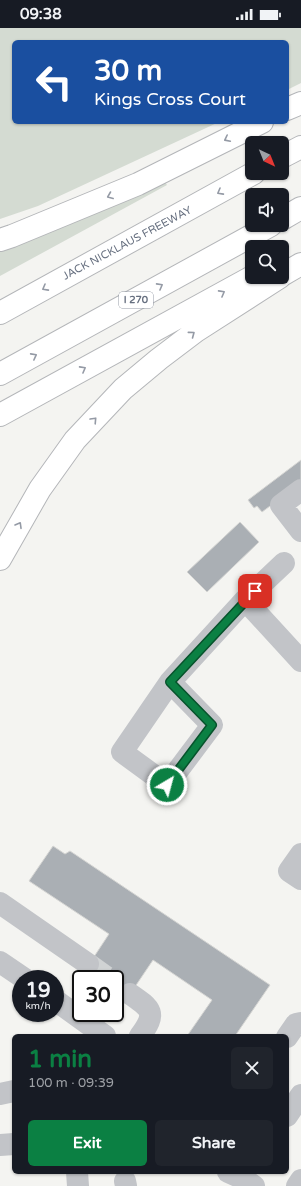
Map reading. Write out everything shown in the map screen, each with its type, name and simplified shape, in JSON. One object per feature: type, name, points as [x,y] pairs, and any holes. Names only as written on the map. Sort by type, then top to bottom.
[{"type":"highway","points":[[289,109],[301,103]]},
{"type":"highway","points":[[0,240],[138,184],[258,124]]},
{"type":"highway","points":[[289,154],[301,147]]},
{"type":"highway","name":"JACK NICKLAUS FREEWAY","points":[[0,313],[245,178]]},
{"type":"highway","points":[[289,215],[301,208]]},
{"type":"highway","name":"I 270","points":[[0,374],[258,232]]},
{"type":"highway","points":[[289,256],[301,250]]},
{"type":"highway","points":[[289,271],[301,264]]},
{"type":"highway","points":[[0,414],[245,281]]},
{"type":"highway","points":[[0,559],[40,489],[75,440],[123,389],[158,359],[196,330],[268,284]]},
{"type":"street","points":[[301,490],[281,505],[301,531]]},
{"type":"street","points":[[170,682],[245,600],[284,563]]},
{"type":"street","points":[[245,600],[301,661]]},
{"type":"street","points":[[301,854],[289,871],[301,879]]},
{"type":"street","points":[[0,903],[88,964]]},
{"type":"street","points":[[0,962],[12,970]]},
{"type":"street","points":[[130,994],[143,1003],[149,1010],[151,1016],[148,1025],[141,1034]]},
{"type":"street","points":[[64,1006],[102,1034]]},
{"type":"street","points":[[289,1034],[296,1024],[301,1023]]},
{"type":"street","points":[[0,1094],[12,1091]]},
{"type":"street","points":[[289,1113],[301,1095]]},
{"type":"street","points":[[0,1145],[12,1144]]},
{"type":"street","points":[[77,1174],[78,1186]]},
{"type":"street","points":[[297,1186],[301,1180]]},
{"type":"shaded area","points":[[0,28],[301,28],[301,83],[289,89],[289,40],[12,40],[12,124],[215,124],[38,206],[0,219]]},
{"type":"shaded area","points":[[163,179],[167,185],[0,276],[0,249]]},
{"type":"building","points":[[301,460],[301,483],[262,512],[257,506],[254,508],[248,500]]},
{"type":"building","points":[[240,522],[259,542],[207,592],[187,572]]},
{"type":"building","points":[[53,846],[65,854],[70,851],[270,985],[236,1034],[188,1034],[212,1000],[153,960],[124,1003],[124,970],[85,970],[109,934],[29,881]]},
{"type":"tunnel","points":[[88,964],[96,970]]},
{"type":"route","points":[[167,785],[212,725],[170,682],[255,591]]}]
